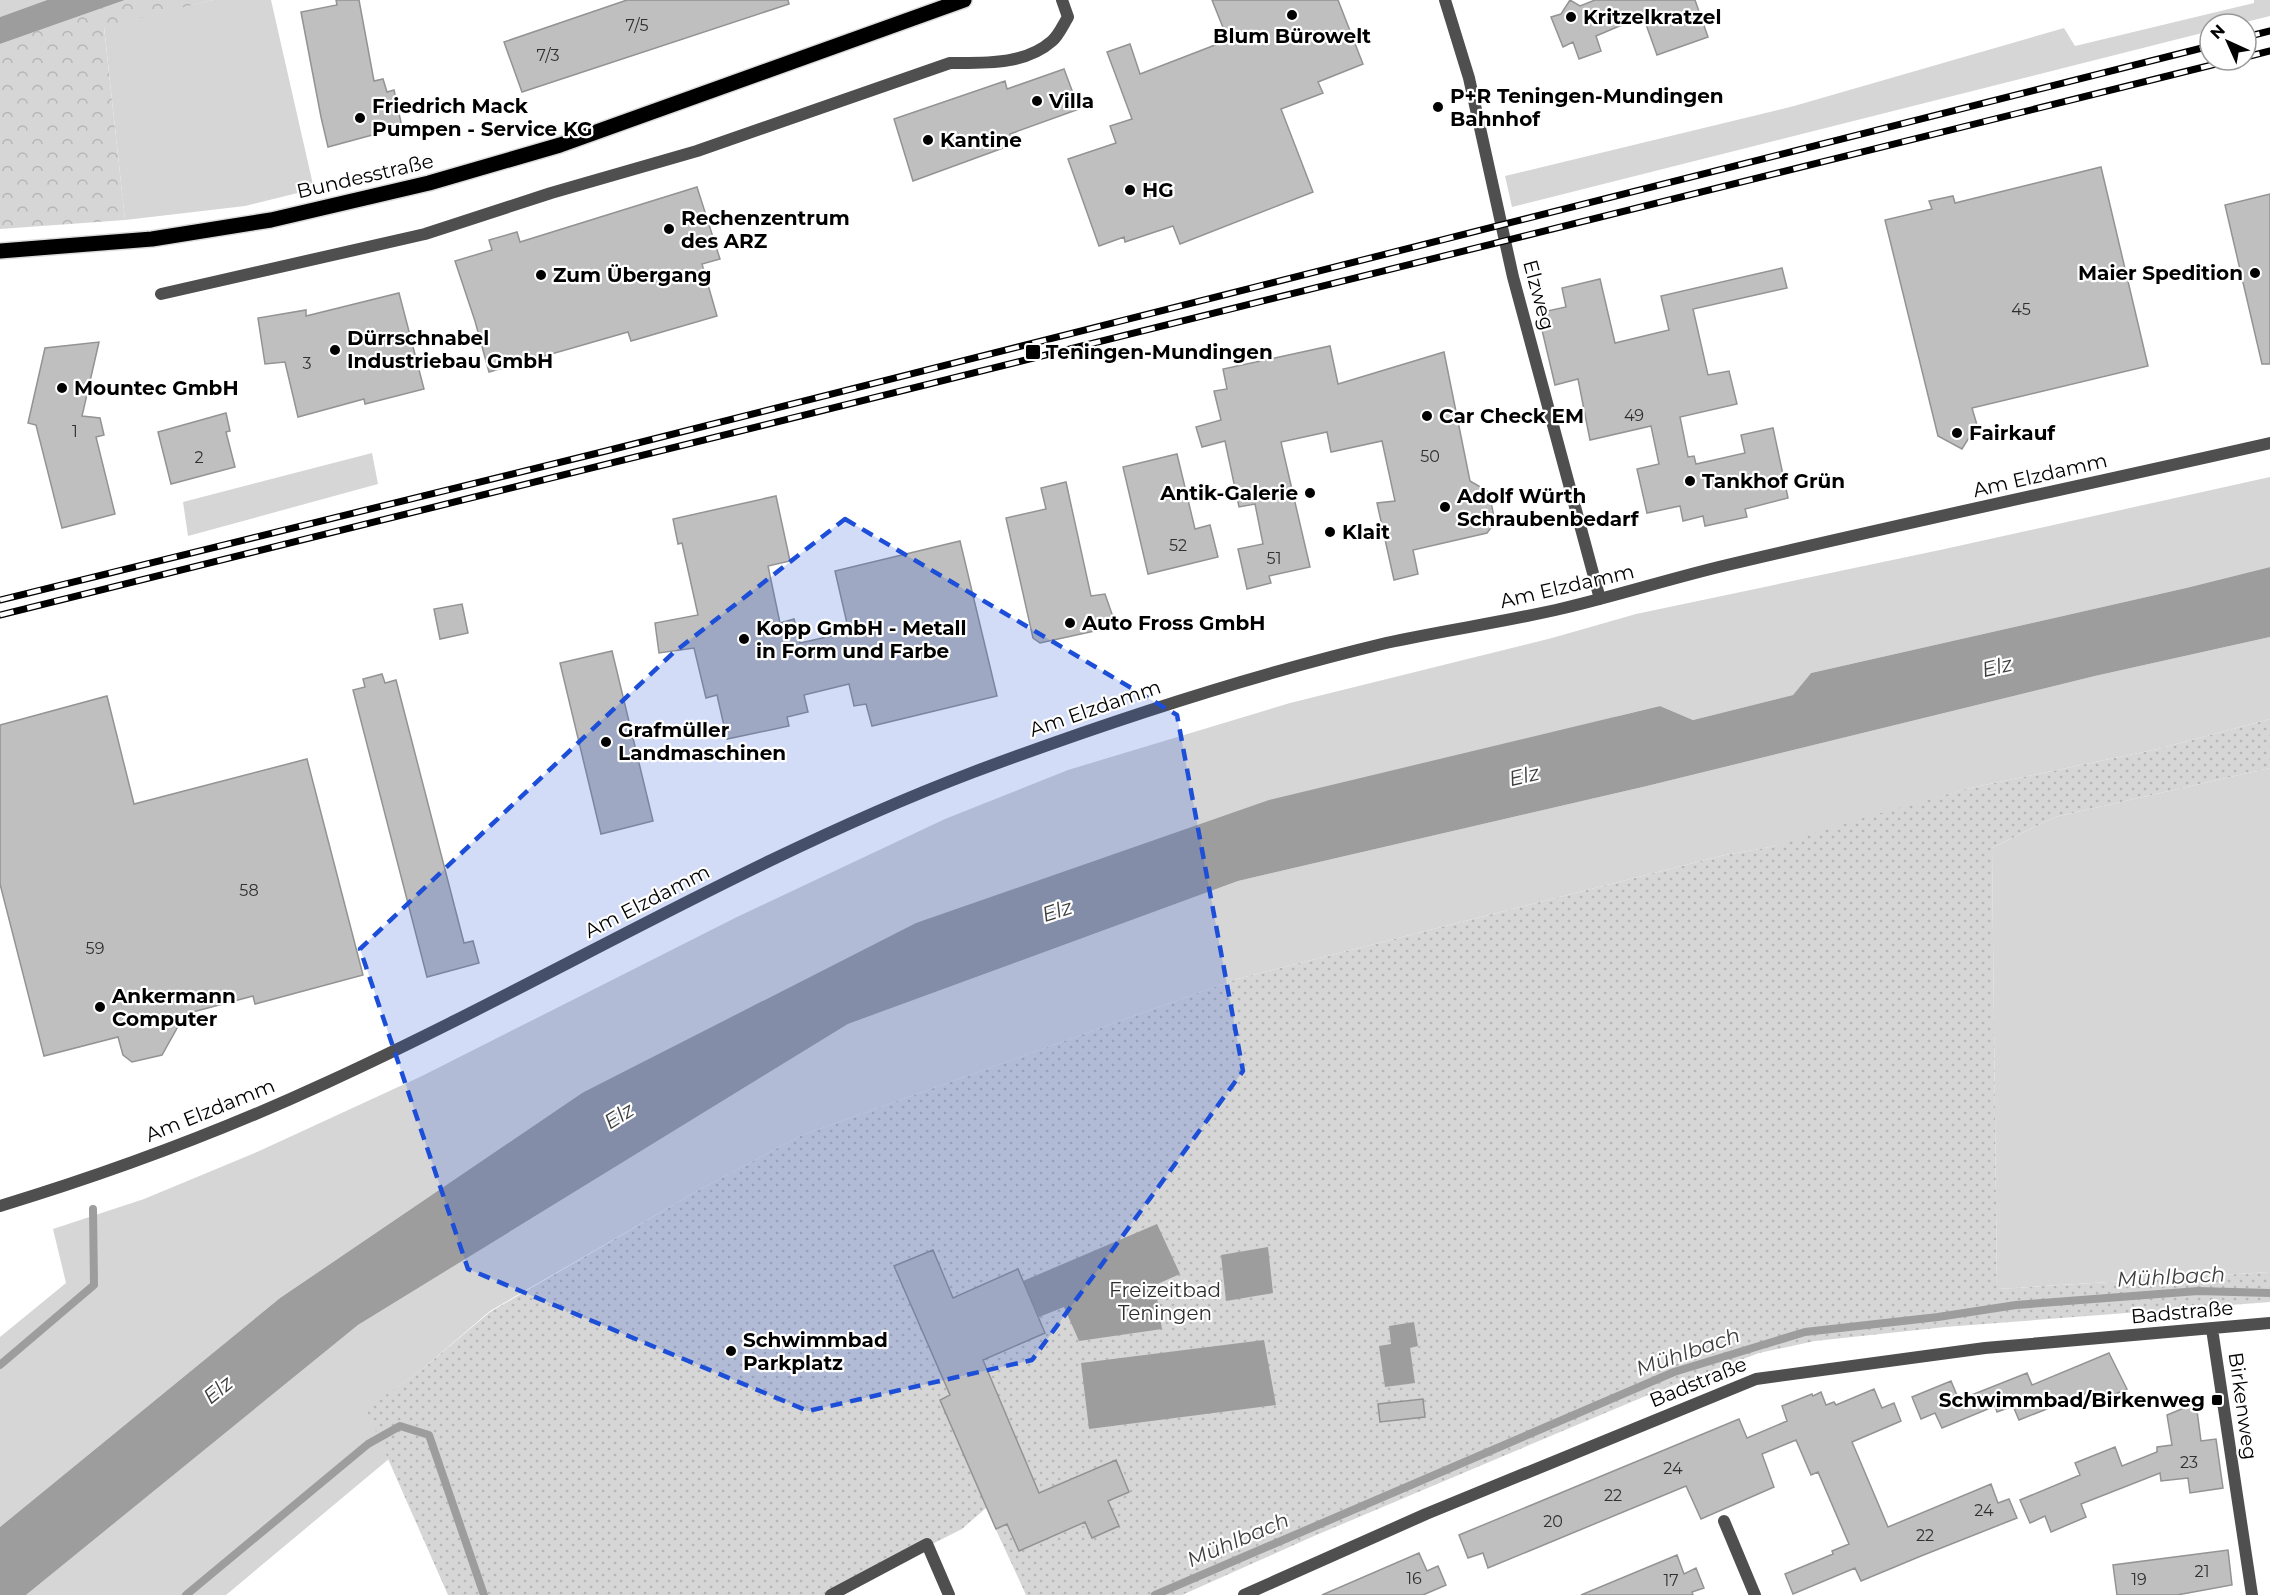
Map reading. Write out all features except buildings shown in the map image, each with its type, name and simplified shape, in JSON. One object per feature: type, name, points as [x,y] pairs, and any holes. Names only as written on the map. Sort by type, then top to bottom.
[{"type":"main road","name":"Bundesstraße","points":[[0,251],[152,239],[271,220],[429,183],[560,145],[964,0]]},
{"type":"street","points":[[161,294],[425,234],[552,193],[697,151],[950,63],[990,63],[1031,55],[1054,40],[1068,17],[1062,0]]},
{"type":"street","name":"Elzweg","points":[[1445,0],[1469,78],[1513,277],[1600,600]]},
{"type":"street","name":"Am Elzdamm","points":[[0,1206],[54,1190],[182,1144],[319,1086],[406,1045],[736,878],[843,828],[972,773],[1166,703],[1254,677],[1391,642],[1456,631],[1600,600],[1722,566],[2270,443]]},
{"type":"street","name":"Badstraße","points":[[1244,1595],[1426,1514],[1756,1379],[1994,1347],[2270,1323]]},
{"type":"street","name":"Birkenweg","points":[[2212,1329],[2252,1595]]},
{"type":"street","points":[[1724,1521],[1755,1595]]},
{"type":"street","points":[[831,1595],[927,1544],[949,1595]]},
{"type":"highlighted area","points":[[845,519],[1177,715],[1243,1071],[1032,1360],[808,1411],[468,1269],[360,949],[673,653]]},
{"type":"green space","points":[[0,0],[47,0],[0,17]]},
{"type":"green space","points":[[125,0],[213,0],[104,27],[125,220],[0,229],[0,44]]},
{"type":"green space","points":[[213,0],[271,0],[314,189],[245,206],[125,220],[104,26]]},
{"type":"green space","points":[[2254,0],[2270,0],[2270,16],[2258,19],[2258,12],[2217,12],[2254,3]]},
{"type":"green space","points":[[2198,16],[2198,34],[1512,207],[1505,176],[1794,106],[2064,28],[2075,46]]},
{"type":"green space","points":[[372,453],[378,484],[188,536],[183,502]]},
{"type":"green space","points":[[2270,477],[2270,567],[1811,673],[1793,695],[1693,720],[1660,706],[1618,716],[582,1093],[280,1298],[0,1527],[0,1337],[66,1283],[53,1229],[144,1199],[257,1152],[422,1076],[735,918],[945,819],[1068,770],[1290,703],[1552,638],[1636,614]]},
{"type":"green space","points":[[2270,637],[2270,719],[2158,749],[1970,788],[1770,847],[1725,855],[1237,979],[800,1136],[699,1190],[490,1311],[420,1371],[367,1409],[390,1458],[226,1595],[26,1595],[358,1325],[848,1024],[1238,881],[1647,786],[2095,676]]},
{"type":"green space","name":"Freizeitbad Teningen","points":[[2270,719],[2270,768],[2055,817],[1992,848],[1997,1289],[2270,1272],[2270,1302],[1945,1327],[1815,1341],[1759,1353],[1648,1395],[1314,1536],[1182,1595],[1026,1595],[986,1508],[962,1529],[831,1595],[448,1595],[366,1409],[420,1371],[490,1312],[699,1190],[800,1136],[1237,979],[1725,855],[1770,847],[1838,825],[1970,788],[2158,749]]},
{"type":"green space","points":[[2270,768],[2270,1272],[1997,1289],[1992,848],[2055,817]]},
{"type":"water","points":[[47,0],[125,0],[0,44],[0,17]]},
{"type":"water","name":"Elz","points":[[2270,567],[2270,637],[2095,676],[1647,786],[1238,881],[848,1024],[358,1325],[26,1595],[0,1595],[0,1527],[280,1298],[582,1093],[916,923],[1269,800],[1660,706],[1693,720],[1793,695],[1811,673]]},
{"type":"water","points":[[1157,1224],[1180,1274],[1155,1285],[1162,1329],[1079,1341],[1064,1307],[1039,1317],[1023,1281]]},
{"type":"water","points":[[1268,1247],[1273,1293],[1226,1301],[1221,1255]]},
{"type":"water","points":[[1414,1322],[1418,1346],[1410,1348],[1415,1383],[1385,1387],[1379,1346],[1391,1344],[1389,1326]]},
{"type":"water","points":[[1264,1340],[1276,1405],[1089,1429],[1081,1363]]},
{"type":"waterway","points":[[0,1365],[94,1285],[93,1209]]},
{"type":"waterway","name":"Mühlbach","points":[[1155,1595],[1674,1372],[1805,1332],[1938,1317],[2016,1305],[2198,1291],[2270,1293]]},
{"type":"waterway","points":[[186,1595],[368,1444],[400,1426],[429,1435],[484,1595]]},
{"type":"railway","points":[[2258,34],[2270,31]]},
{"type":"railway","points":[[0,600],[606,451],[2198,49]]},
{"type":"railway","points":[[2258,54],[2270,51]]},
{"type":"railway","points":[[0,615],[2198,68]]},
{"type":"place","name":"Blum Bürowelt","points":[[1292,15]]},
{"type":"place","name":"Kritzelkratzel","points":[[1571,17]]},
{"type":"place","name":"Villa","points":[[1037,101]]},
{"type":"place","name":"P+R Teningen-Mundingen Bahnhof","points":[[1438,107]]},
{"type":"place","name":"Friedrich Mack Pumpen - Service KG","points":[[360,118]]},
{"type":"place","name":"Kantine","points":[[928,140]]},
{"type":"place","name":"HG","points":[[1130,190]]},
{"type":"place","name":"Rechenzentrum des ARZ","points":[[669,229]]},
{"type":"place","name":"Maier Spedition","points":[[2255,273]]},
{"type":"place","name":"Zum Übergang","points":[[541,275]]},
{"type":"place","name":"Dürrschnabel Industriebau GmbH","points":[[335,350]]},
{"type":"place","name":"Teningen-Mundingen","points":[[1033,352]]},
{"type":"place","name":"Mountec GmbH","points":[[62,388]]},
{"type":"place","name":"Car Check EM","points":[[1427,416]]},
{"type":"place","name":"Fairkauf","points":[[1957,433]]},
{"type":"place","name":"Tankhof Grün","points":[[1690,481]]},
{"type":"place","name":"Antik-Galerie","points":[[1310,493]]},
{"type":"place","name":"Adolf Würth Schraubenbedarf","points":[[1445,507]]},
{"type":"place","name":"Klait","points":[[1330,532]]},
{"type":"place","name":"Auto Fross GmbH","points":[[1070,623]]},
{"type":"place","name":"Kopp GmbH - Metall in Form und Farbe","points":[[744,639]]},
{"type":"place","name":"Grafmüller Landmaschinen","points":[[606,742]]},
{"type":"place","name":"Ankermann Computer","points":[[100,1007]]},
{"type":"place","name":"Schwimmbad Parkplatz","points":[[731,1351]]},
{"type":"place","name":"Schwimmbad/Birkenweg","points":[[2217,1400]]}]
